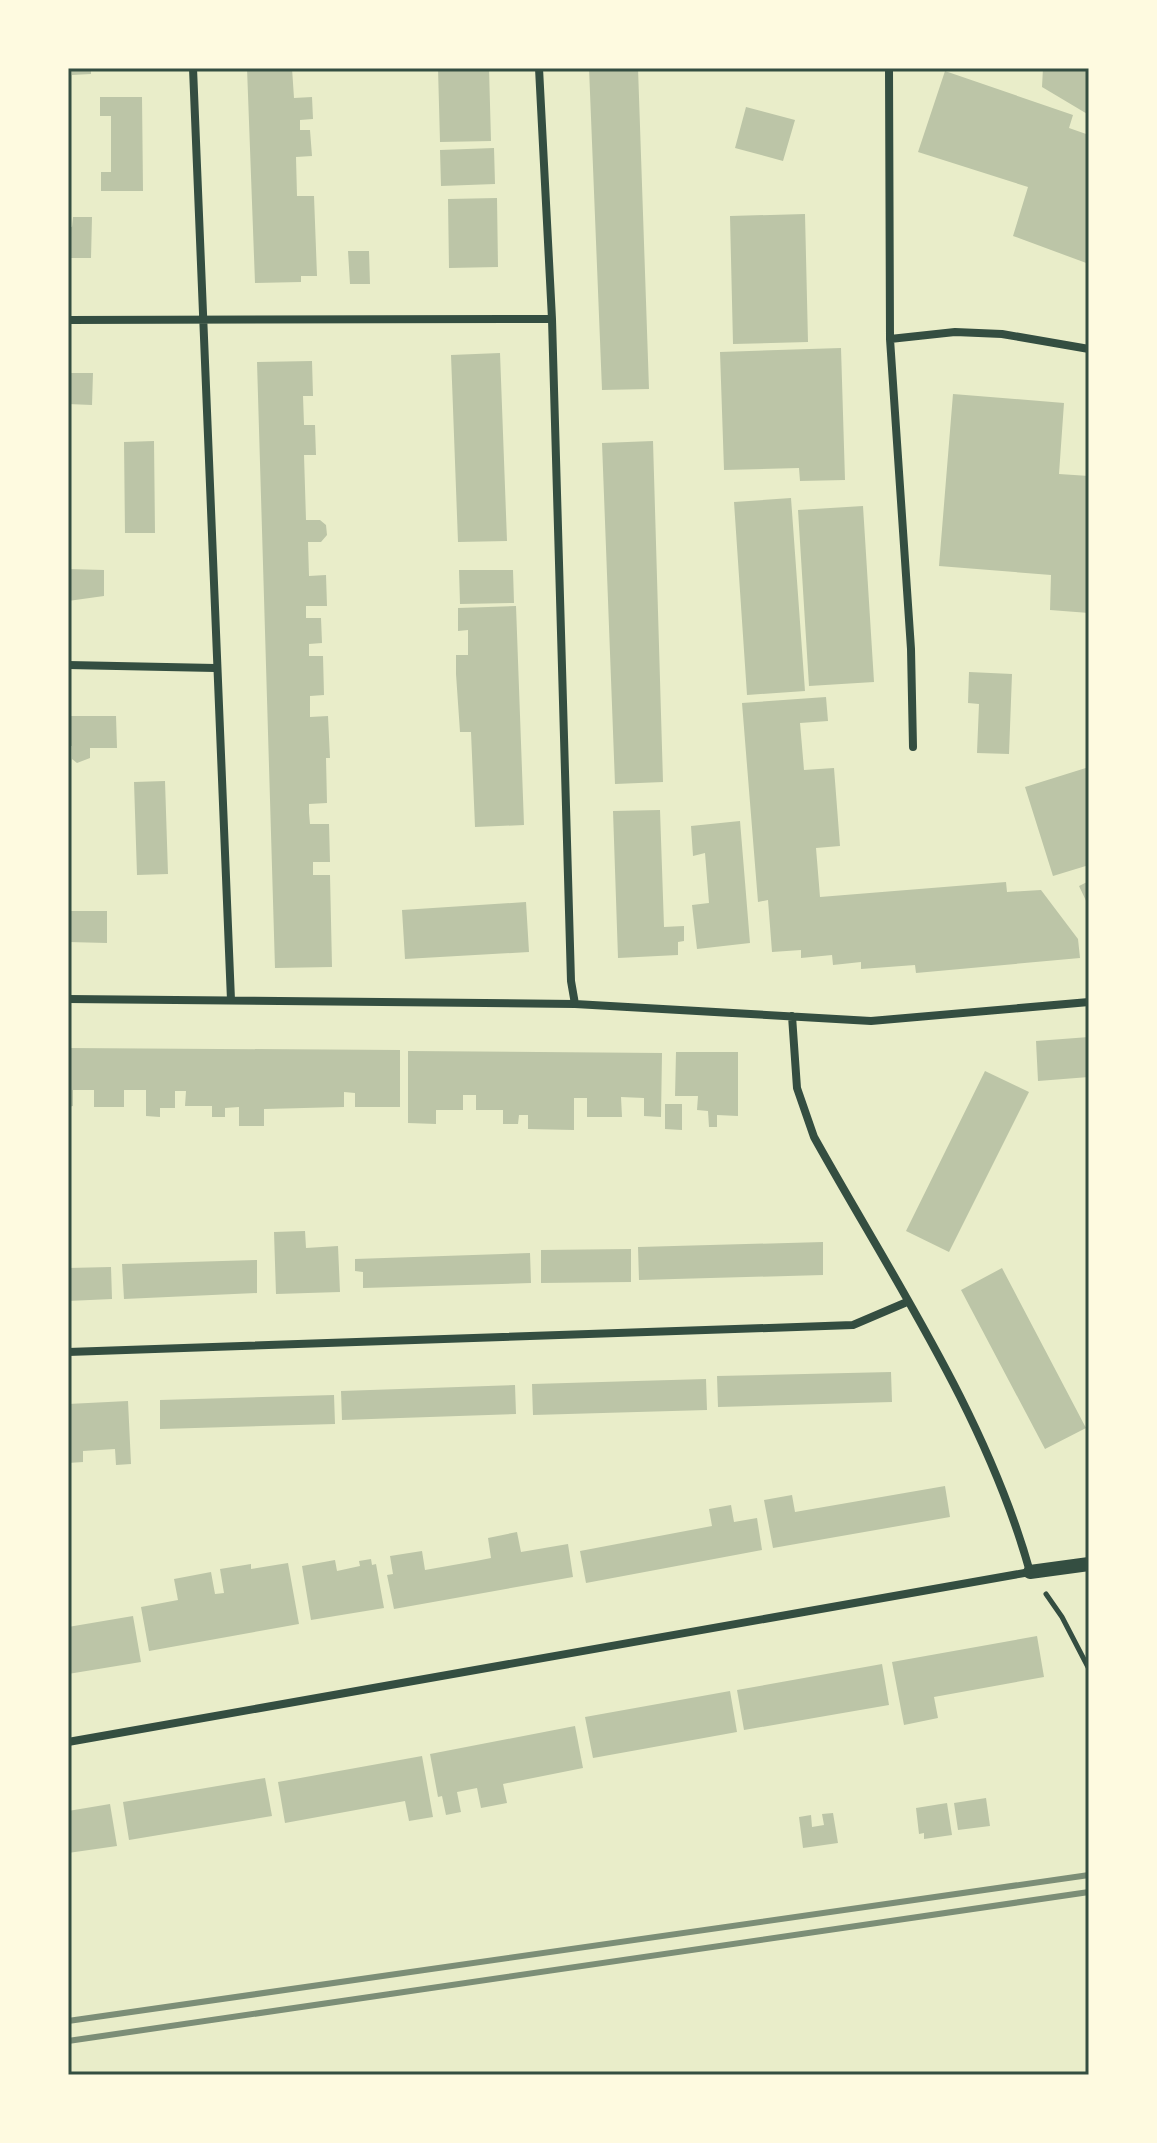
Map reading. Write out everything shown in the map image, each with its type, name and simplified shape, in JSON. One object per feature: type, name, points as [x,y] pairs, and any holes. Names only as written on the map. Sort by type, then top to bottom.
[{"type":"street","points":[[193,68],[205,322],[215,668],[231,1000]]},
{"type":"street","points":[[539,68],[552,319],[571,981],[575,1004]]},
{"type":"street","points":[[889,68],[890,339],[911,649],[913,747]]},
{"type":"street","points":[[68,320],[552,319]]},
{"type":"street","points":[[890,339],[955,332],[1002,334],[1089,349]]},
{"type":"street","points":[[68,665],[215,668]]},
{"type":"street","points":[[68,999],[575,1004],[871,1021],[1089,1002]]},
{"type":"street","points":[[792,1016],[797,1088],[814,1137],[975,1426],[1021,1540],[1030,1572]]},
{"type":"street","points":[[68,1352],[853,1325],[907,1302]]},
{"type":"street","points":[[68,1742],[1089,1564]]},
{"type":"path","points":[[1030,1572],[1062,1617],[1089,1669]]},
{"type":"building","points":[[72,68],[91,68],[91,74],[72,75]]},
{"type":"building","points":[[247,68],[292,68],[294,98],[312,97],[313,119],[300,120],[300,130],[310,130],[312,156],[296,157],[297,196],[314,196],[317,276],[301,276],[301,282],[255,283]]},
{"type":"building","points":[[438,68],[489,68],[491,141],[440,142]]},
{"type":"building","points":[[589,68],[638,68],[649,389],[602,390]]},
{"type":"building","points":[[1043,68],[1089,68],[1089,115],[1042,87]]},
{"type":"building","points":[[945,71],[1073,115],[1069,128],[1089,135],[1089,264],[1013,236],[1028,187],[918,152]]},
{"type":"building","points":[[100,97],[142,97],[143,191],[101,191],[101,172],[111,172],[111,116],[100,116]]},
{"type":"building","points":[[746,107],[795,120],[783,161],[735,148]]},
{"type":"building","points":[[494,148],[495,184],[441,186],[440,150]]},
{"type":"building","points":[[497,198],[498,267],[449,268],[448,199]]},
{"type":"building","points":[[805,214],[808,342],[733,344],[730,216]]},
{"type":"building","points":[[73,217],[92,217],[91,258],[68,258],[68,226],[72,227]]},
{"type":"building","points":[[348,251],[369,251],[370,284],[350,284]]},
{"type":"building","points":[[841,348],[845,480],[800,481],[799,468],[724,470],[720,352]]},
{"type":"building","points":[[500,353],[507,541],[458,542],[451,355]]},
{"type":"building","points":[[312,361],[313,396],[303,396],[304,425],[315,425],[316,455],[304,455],[306,520],[320,520],[326,525],[327,535],[321,542],[308,542],[309,576],[326,575],[327,606],[306,606],[306,618],[321,618],[322,643],[309,644],[309,656],[323,656],[324,695],[310,696],[310,717],[328,716],[330,758],[326,758],[327,803],[309,804],[309,813],[310,824],[329,824],[330,862],[313,862],[313,875],[330,875],[332,967],[275,968],[257,362]]},
{"type":"building","points":[[68,373],[93,373],[92,405],[68,404]]},
{"type":"building","points":[[953,394],[1064,403],[1059,474],[1089,476],[1089,613],[1050,610],[1051,575],[939,566]]},
{"type":"building","points":[[154,441],[155,533],[125,533],[124,442]]},
{"type":"building","points":[[653,441],[663,782],[615,784],[602,443]]},
{"type":"building","points":[[791,498],[805,691],[747,695],[734,502]]},
{"type":"building","points":[[863,506],[874,682],[809,686],[798,510]]},
{"type":"building","points":[[68,569],[104,570],[104,596],[68,601]]},
{"type":"building","points":[[459,570],[513,570],[514,603],[460,604]]},
{"type":"building","points":[[516,606],[524,825],[475,827],[471,732],[460,732],[456,674],[456,655],[468,655],[468,630],[458,631],[458,608]]},
{"type":"building","points":[[969,672],[1012,674],[1009,754],[977,753],[979,704],[968,703]]},
{"type":"building","points":[[826,697],[828,721],[800,723],[804,770],[834,768],[840,846],[816,848],[820,897],[1006,882],[1007,892],[1041,890],[1078,939],[1080,958],[916,973],[915,965],[861,969],[861,962],[833,965],[832,955],[801,958],[801,950],[772,952],[768,900],[758,902],[742,703]]},
{"type":"building","points":[[68,716],[116,716],[117,748],[90,748],[90,758],[77,763],[72,759],[72,746],[68,746]]},
{"type":"building","points":[[1089,767],[1089,865],[1053,876],[1025,787]]},
{"type":"building","points":[[165,781],[168,874],[137,875],[134,782]]},
{"type":"building","points":[[660,810],[664,927],[684,926],[684,941],[678,942],[678,955],[618,958],[613,811]]},
{"type":"building","points":[[740,821],[750,943],[697,949],[692,905],[709,903],[705,853],[693,856],[691,826]]},
{"type":"building","points":[[1089,881],[1089,907],[1079,886]]},
{"type":"building","points":[[526,902],[529,952],[405,959],[402,910]]},
{"type":"building","points":[[68,911],[107,911],[107,943],[68,942]]},
{"type":"building","points":[[1089,1037],[1089,1077],[1038,1081],[1036,1041]]},
{"type":"building","points":[[68,1048],[400,1050],[400,1107],[355,1107],[355,1093],[344,1092],[344,1107],[264,1109],[264,1126],[239,1126],[239,1107],[225,1108],[225,1117],[212,1117],[212,1106],[185,1106],[186,1091],[175,1091],[175,1108],[160,1108],[160,1117],[146,1116],[146,1090],[124,1090],[124,1107],[94,1107],[94,1090],[73,1090],[73,1106],[68,1107]]},
{"type":"building","points":[[408,1051],[662,1053],[661,1117],[644,1116],[644,1098],[621,1097],[622,1117],[587,1117],[587,1098],[574,1098],[574,1130],[528,1129],[528,1115],[519,1115],[518,1124],[503,1124],[503,1110],[476,1110],[476,1095],[463,1095],[463,1110],[436,1110],[436,1124],[408,1123]]},
{"type":"building","points":[[676,1052],[738,1052],[738,1116],[717,1115],[717,1127],[709,1127],[708,1111],[697,1110],[698,1096],[675,1096]]},
{"type":"building","points":[[985,1071],[1029,1092],[949,1252],[906,1231]]},
{"type":"building","points":[[665,1104],[682,1104],[682,1130],[665,1129]]},
{"type":"building","points":[[305,1231],[306,1248],[338,1246],[340,1292],[276,1294],[274,1232]]},
{"type":"building","points":[[823,1242],[823,1275],[639,1280],[638,1247]]},
{"type":"building","points":[[631,1249],[631,1282],[541,1283],[541,1250]]},
{"type":"building","points":[[530,1253],[531,1283],[363,1288],[363,1272],[355,1271],[355,1259]]},
{"type":"building","points":[[257,1260],[257,1293],[124,1299],[122,1264]]},
{"type":"building","points":[[111,1267],[112,1299],[68,1301],[68,1268]]},
{"type":"building","points":[[1002,1268],[1086,1428],[1045,1449],[961,1290]]},
{"type":"building","points":[[891,1372],[892,1402],[718,1407],[717,1376]]},
{"type":"building","points":[[706,1379],[707,1410],[533,1415],[532,1384]]},
{"type":"building","points":[[515,1385],[516,1414],[342,1420],[341,1391]]},
{"type":"building","points":[[334,1395],[335,1424],[160,1429],[160,1400]]},
{"type":"building","points":[[128,1401],[131,1464],[116,1465],[115,1449],[83,1451],[83,1462],[68,1463],[68,1404]]},
{"type":"building","points":[[945,1486],[950,1517],[773,1548],[764,1500],[792,1495],[795,1512]]},
{"type":"building","points":[[731,1505],[734,1522],[757,1518],[762,1550],[586,1583],[580,1551],[712,1526],[709,1509]]},
{"type":"building","points":[[517,1532],[521,1552],[568,1544],[573,1577],[394,1609],[387,1575],[393,1574],[390,1556],[422,1551],[425,1570],[476,1561],[491,1558],[488,1538]]},
{"type":"building","points":[[371,1559],[372,1565],[376,1564],[384,1608],[311,1620],[302,1566],[335,1560],[337,1571],[360,1566],[359,1561]]},
{"type":"building","points":[[288,1563],[299,1624],[149,1651],[141,1607],[178,1600],[174,1579],[211,1572],[215,1594],[224,1593],[220,1569],[251,1564],[251,1569]]},
{"type":"building","points":[[133,1616],[141,1662],[68,1674],[68,1627]]},
{"type":"building","points":[[1037,1636],[1044,1677],[934,1697],[938,1718],[904,1725],[892,1662]]},
{"type":"building","points":[[882,1664],[889,1705],[744,1730],[737,1690]]},
{"type":"building","points":[[730,1691],[737,1732],[593,1758],[585,1717]]},
{"type":"building","points":[[575,1726],[583,1768],[503,1784],[507,1803],[481,1808],[477,1788],[457,1792],[461,1812],[446,1815],[442,1796],[438,1797],[430,1754]]},
{"type":"building","points":[[422,1756],[433,1817],[409,1821],[405,1801],[285,1823],[278,1782]]},
{"type":"building","points":[[265,1778],[272,1816],[129,1840],[123,1802]]},
{"type":"building","points":[[986,1798],[990,1826],[958,1830],[954,1803]]},
{"type":"building","points":[[947,1803],[952,1835],[924,1839],[924,1833],[919,1834],[916,1808]]},
{"type":"building","points":[[110,1804],[117,1846],[68,1853],[68,1811]]},
{"type":"building","points":[[833,1813],[838,1843],[803,1848],[799,1817],[811,1815],[812,1827],[824,1825],[822,1814]]},
{"type":"railway","points":[[68,2021],[1089,1875]]},
{"type":"railway","points":[[68,2041],[1089,1892]]}]
